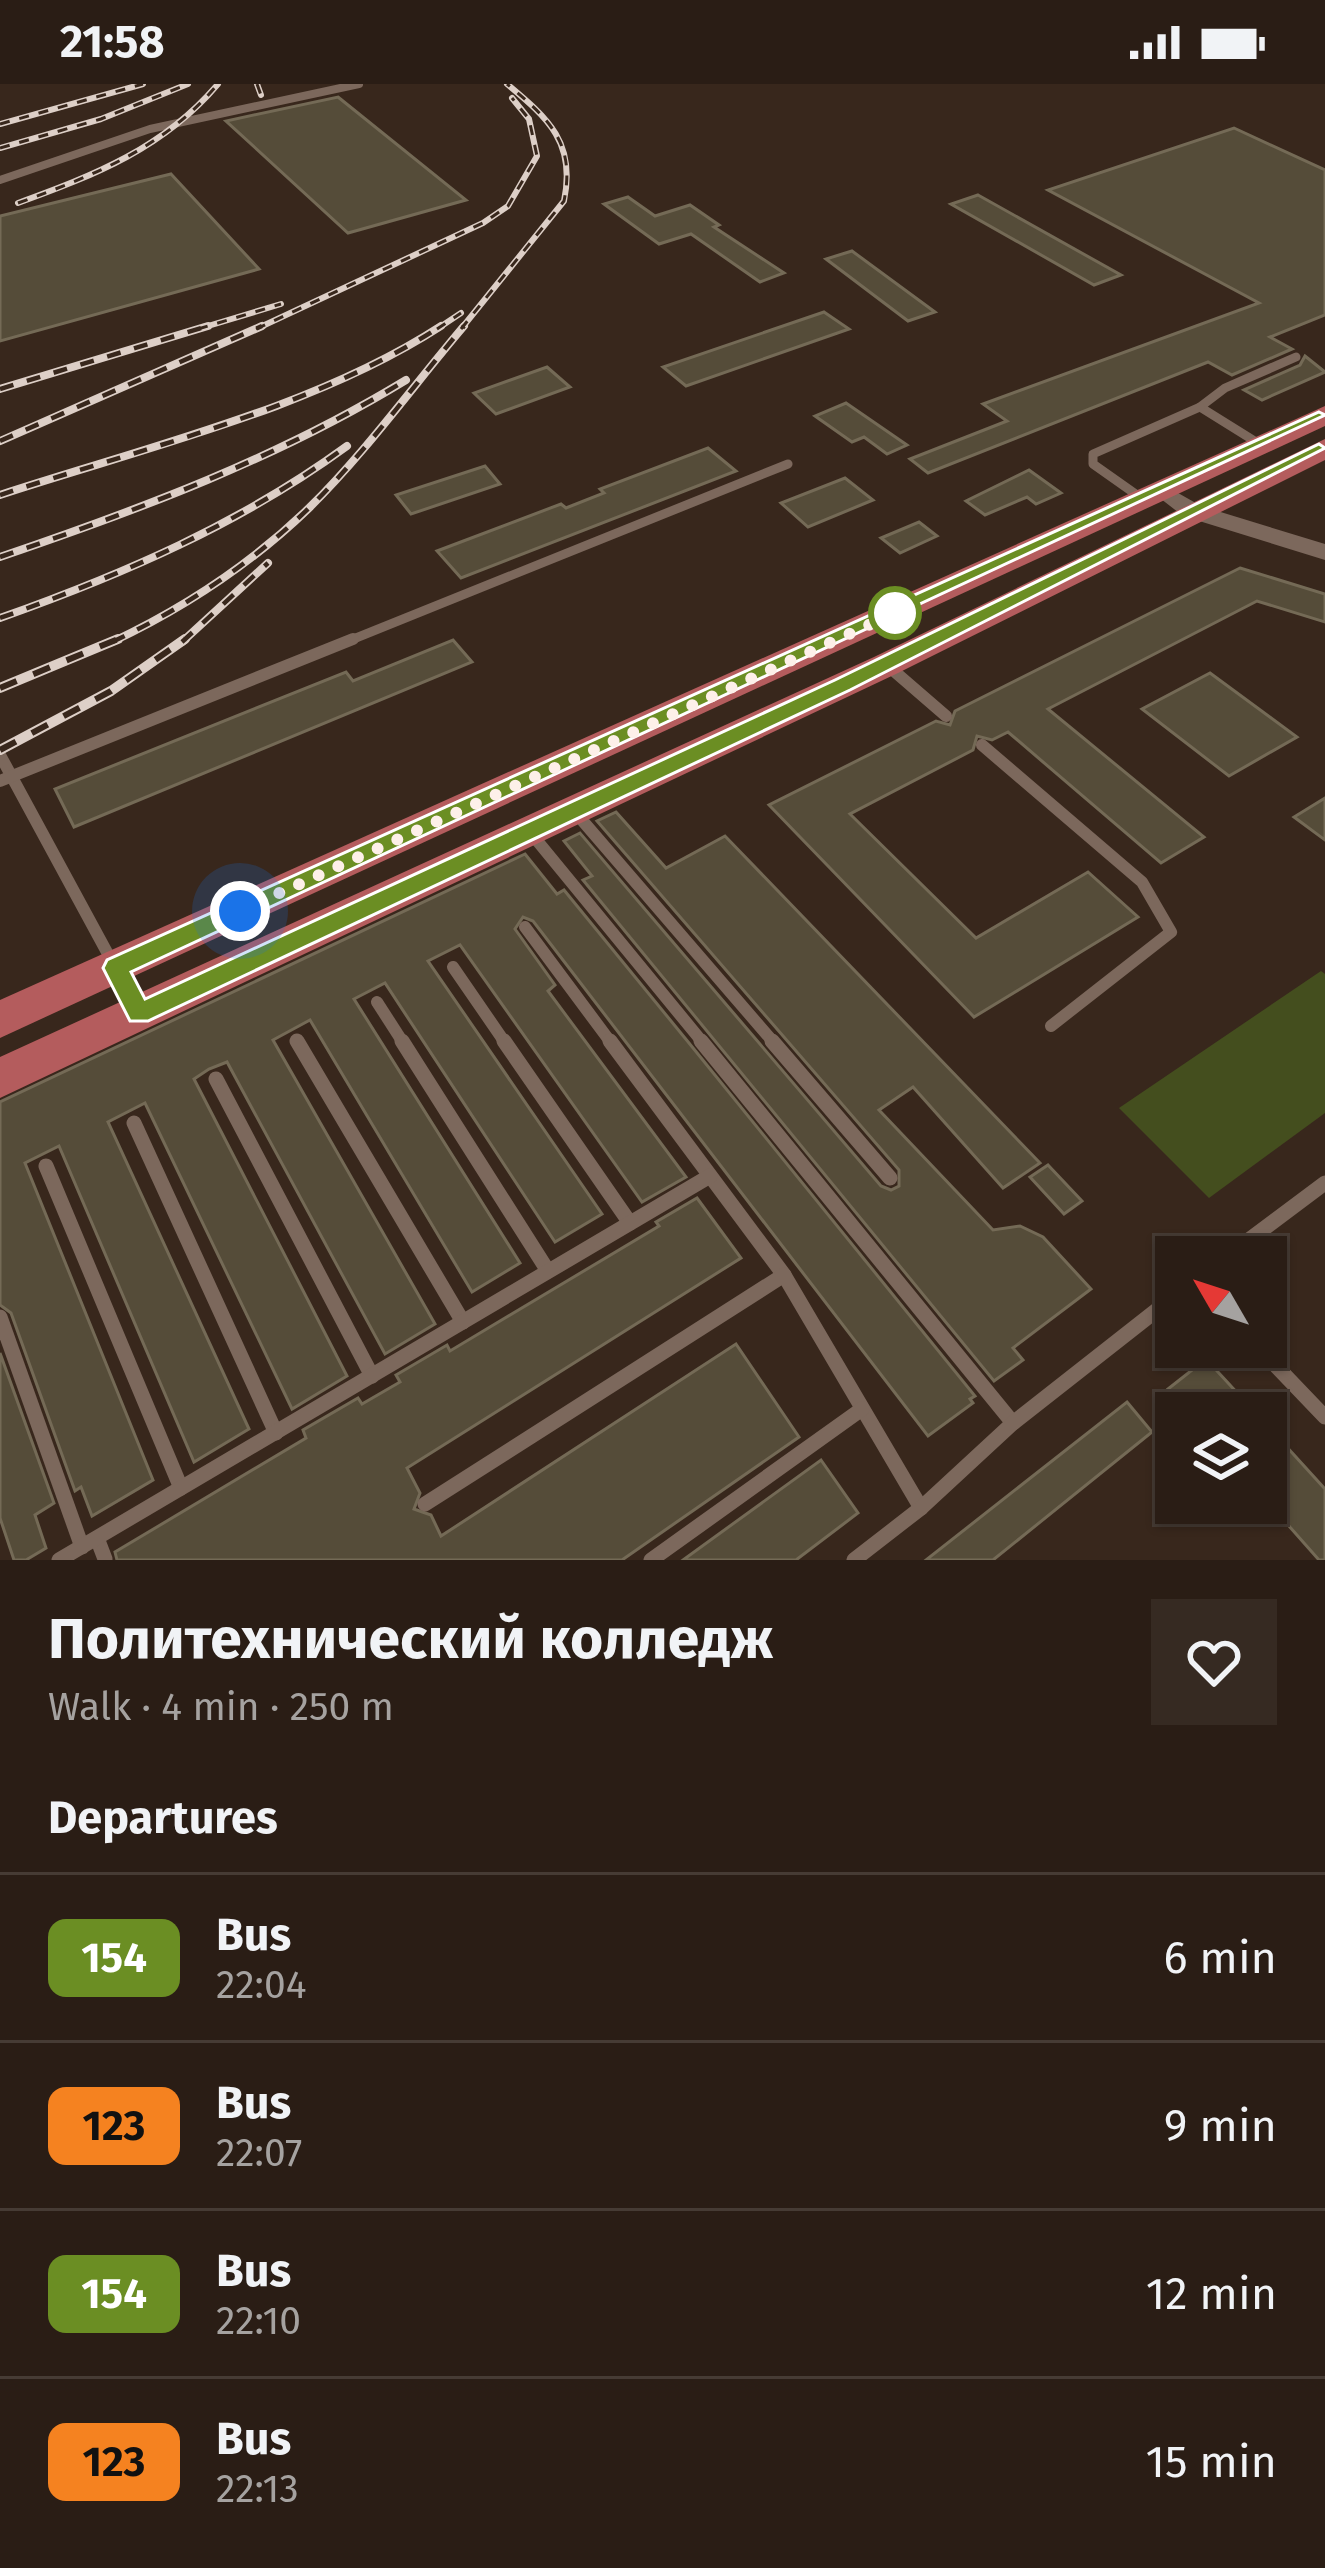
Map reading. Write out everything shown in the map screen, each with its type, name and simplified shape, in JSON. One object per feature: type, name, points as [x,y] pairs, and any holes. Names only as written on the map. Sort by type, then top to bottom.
[{"type":"main road","points":[[0,1078],[886,664],[1262,446],[1325,415]]},
{"type":"main road","points":[[0,1021],[1167,501],[1325,448]]},
{"type":"main road","points":[[116,968],[139,1013]]},
{"type":"street","points":[[1167,501],[1325,552]]},
{"type":"lane","points":[[0,180],[149,129],[359,84]]},
{"type":"lane","points":[[1167,501],[1094,464],[1093,454],[1200,407],[1225,388],[1296,356]]},
{"type":"lane","points":[[1200,407],[1262,446]]},
{"type":"lane","points":[[5,778],[788,464]]},
{"type":"lane","points":[[886,664],[946,716]]},
{"type":"lane","points":[[982,745],[1142,882],[1171,932],[1051,1026]]},
{"type":"lane","points":[[0,755],[5,778],[116,968]]},
{"type":"lane","points":[[574,811],[890,1178]]},
{"type":"lane","points":[[530,832],[1013,1423]]},
{"type":"lane","points":[[525,927],[784,1275],[921,1508]]},
{"type":"lane","points":[[452,967],[630,1223]]},
{"type":"lane","points":[[377,1002],[548,1271]]},
{"type":"lane","points":[[297,1041],[463,1322]]},
{"type":"lane","points":[[216,1079],[372,1376]]},
{"type":"lane","points":[[134,1123],[275,1433]]},
{"type":"lane","points":[[46,1166],[181,1488]]},
{"type":"lane","points":[[59,1560],[710,1176]]},
{"type":"lane","points":[[1254,1236],[1325,1183]]},
{"type":"lane","points":[[425,1504],[784,1275]]},
{"type":"lane","points":[[854,1560],[921,1508],[1013,1423],[1155,1311]]},
{"type":"lane","points":[[0,1317],[89,1542],[105,1558]]},
{"type":"lane","points":[[1278,1368],[1325,1417]]},
{"type":"lane","points":[[651,1560],[862,1409]]},
{"type":"green space","points":[[1321,971],[1325,974],[1325,1113],[1209,1198],[1119,1108]]},
{"type":"building","points":[[338,97],[466,200],[348,233],[226,121]]},
{"type":"building","points":[[1234,128],[1325,170],[1325,315],[1270,337],[1292,349],[1232,375],[1208,362],[928,473],[910,459],[1007,421],[983,404],[1259,303],[1048,190]]},
{"type":"building","points":[[171,174],[259,269],[0,341],[0,216]]},
{"type":"building","points":[[978,195],[1121,275],[1094,285],[951,204]]},
{"type":"building","points":[[628,197],[655,216],[690,205],[719,225],[714,227],[784,273],[760,282],[691,234],[659,244],[604,204]]},
{"type":"building","points":[[852,251],[935,312],[908,321],[826,259]]},
{"type":"building","points":[[824,312],[849,329],[686,386],[663,367]]},
{"type":"building","points":[[1305,356],[1325,372],[1262,400],[1244,390],[1300,365]]},
{"type":"building","points":[[547,367],[570,387],[496,414],[474,393]]},
{"type":"building","points":[[846,403],[907,445],[887,454],[864,437],[852,442],[815,416]]},
{"type":"building","points":[[708,448],[736,471],[461,578],[437,551],[561,504],[566,508],[604,493],[600,489]]},
{"type":"building","points":[[485,466],[500,484],[411,514],[396,495]]},
{"type":"building","points":[[1029,470],[1061,493],[1036,504],[1027,497],[985,515],[966,501]]},
{"type":"building","points":[[845,478],[873,500],[808,527],[781,503]]},
{"type":"building","points":[[919,522],[937,536],[900,553],[881,538]]},
{"type":"building","points":[[1240,568],[1325,594],[1325,622],[1257,601],[1048,709],[1204,837],[1161,863],[1008,732],[992,740],[977,736],[973,750],[850,814],[976,938],[1088,872],[1138,917],[974,1017],[769,805],[936,721],[950,725],[955,711]]},
{"type":"building","points":[[453,640],[472,662],[74,827],[55,789],[346,672],[353,681]]},
{"type":"building","points":[[1210,673],[1297,737],[1229,776],[1142,709]]},
{"type":"building","points":[[1325,798],[1325,840],[1294,817]]},
{"type":"building","points":[[616,812],[666,868],[725,836],[1040,1163],[1003,1188],[913,1087],[879,1110],[993,1230],[1020,1226],[1043,1237],[1091,1289],[1013,1348],[1023,1360],[994,1381],[583,880],[592,876],[564,841],[580,833],[881,1186],[891,1190],[899,1186],[899,1170],[597,821]]},
{"type":"building","points":[[525,854],[557,894],[564,890],[689,1043],[975,1396],[970,1399],[973,1403],[928,1436],[533,921],[523,917],[515,929],[555,985],[548,991],[686,1177],[642,1202],[460,945],[428,961],[602,1214],[555,1242],[385,983],[354,999],[520,1263],[472,1292],[310,1020],[273,1040],[435,1324],[385,1354],[227,1062],[209,1069],[194,1079],[347,1376],[292,1409],[145,1103],[108,1122],[249,1429],[194,1462],[59,1146],[25,1163],[153,1480],[92,1516],[81,1487],[75,1491],[11,1313],[0,1305],[0,1102]]},
{"type":"building","points":[[1048,1165],[1082,1201],[1064,1214],[1030,1177]]},
{"type":"building","points":[[697,1198],[741,1258],[407,1468],[420,1493],[414,1509],[431,1515],[441,1536],[736,1344],[799,1437],[622,1560],[117,1560],[115,1552],[306,1438],[303,1430],[358,1398],[362,1404],[400,1382],[396,1375],[447,1345],[450,1351],[659,1226],[656,1222]]},
{"type":"building","points":[[0,1353],[54,1503],[35,1515],[46,1548],[26,1560],[14,1560],[0,1518]]},
{"type":"building","points":[[1195,1368],[1214,1368],[1237,1392],[1171,1392],[1168,1389]]},
{"type":"building","points":[[1127,1402],[1152,1432],[993,1560],[926,1560]]},
{"type":"building","points":[[1287,1447],[1325,1489],[1325,1560],[1319,1560],[1287,1524]]},
{"type":"building","points":[[821,1460],[858,1513],[796,1560],[683,1560]]},
{"type":"railway","points":[[0,124],[143,84]]},
{"type":"railway","points":[[0,148],[101,119],[188,84]]},
{"type":"railway","points":[[18,203],[127,157],[175,126],[218,84]]},
{"type":"railway","points":[[257,84],[261,95]]},
{"type":"railway","points":[[461,329],[564,201],[566,163],[556,134],[507,84]]},
{"type":"railway","points":[[256,329],[483,223],[508,206],[537,156],[529,119],[512,98]]},
{"type":"railway","points":[[198,329],[281,304]]},
{"type":"railway","points":[[437,329],[461,313]]},
{"type":"railway","points":[[0,389],[208,326]]},
{"type":"railway","points":[[0,441],[262,326]]},
{"type":"railway","points":[[0,495],[284,403],[392,355],[441,326]]},
{"type":"railway","points":[[117,639],[216,583],[287,528],[350,465],[464,326]]},
{"type":"railway","points":[[0,557],[208,480],[308,434],[406,380]]},
{"type":"railway","points":[[0,618],[180,545],[265,500],[347,446]]},
{"type":"railway","points":[[182,642],[268,563]]},
{"type":"railway","points":[[0,688],[117,639]]},
{"type":"railway","points":[[112,642],[117,639]]},
{"type":"railway","points":[[0,750],[111,691],[185,639]]},
{"type":"bus line","name":"154","points":[[1325,415],[116,968],[139,1013],[843,685],[1325,448]]},
{"type":"route","points":[[240,911],[904,609],[895,613]]}]
